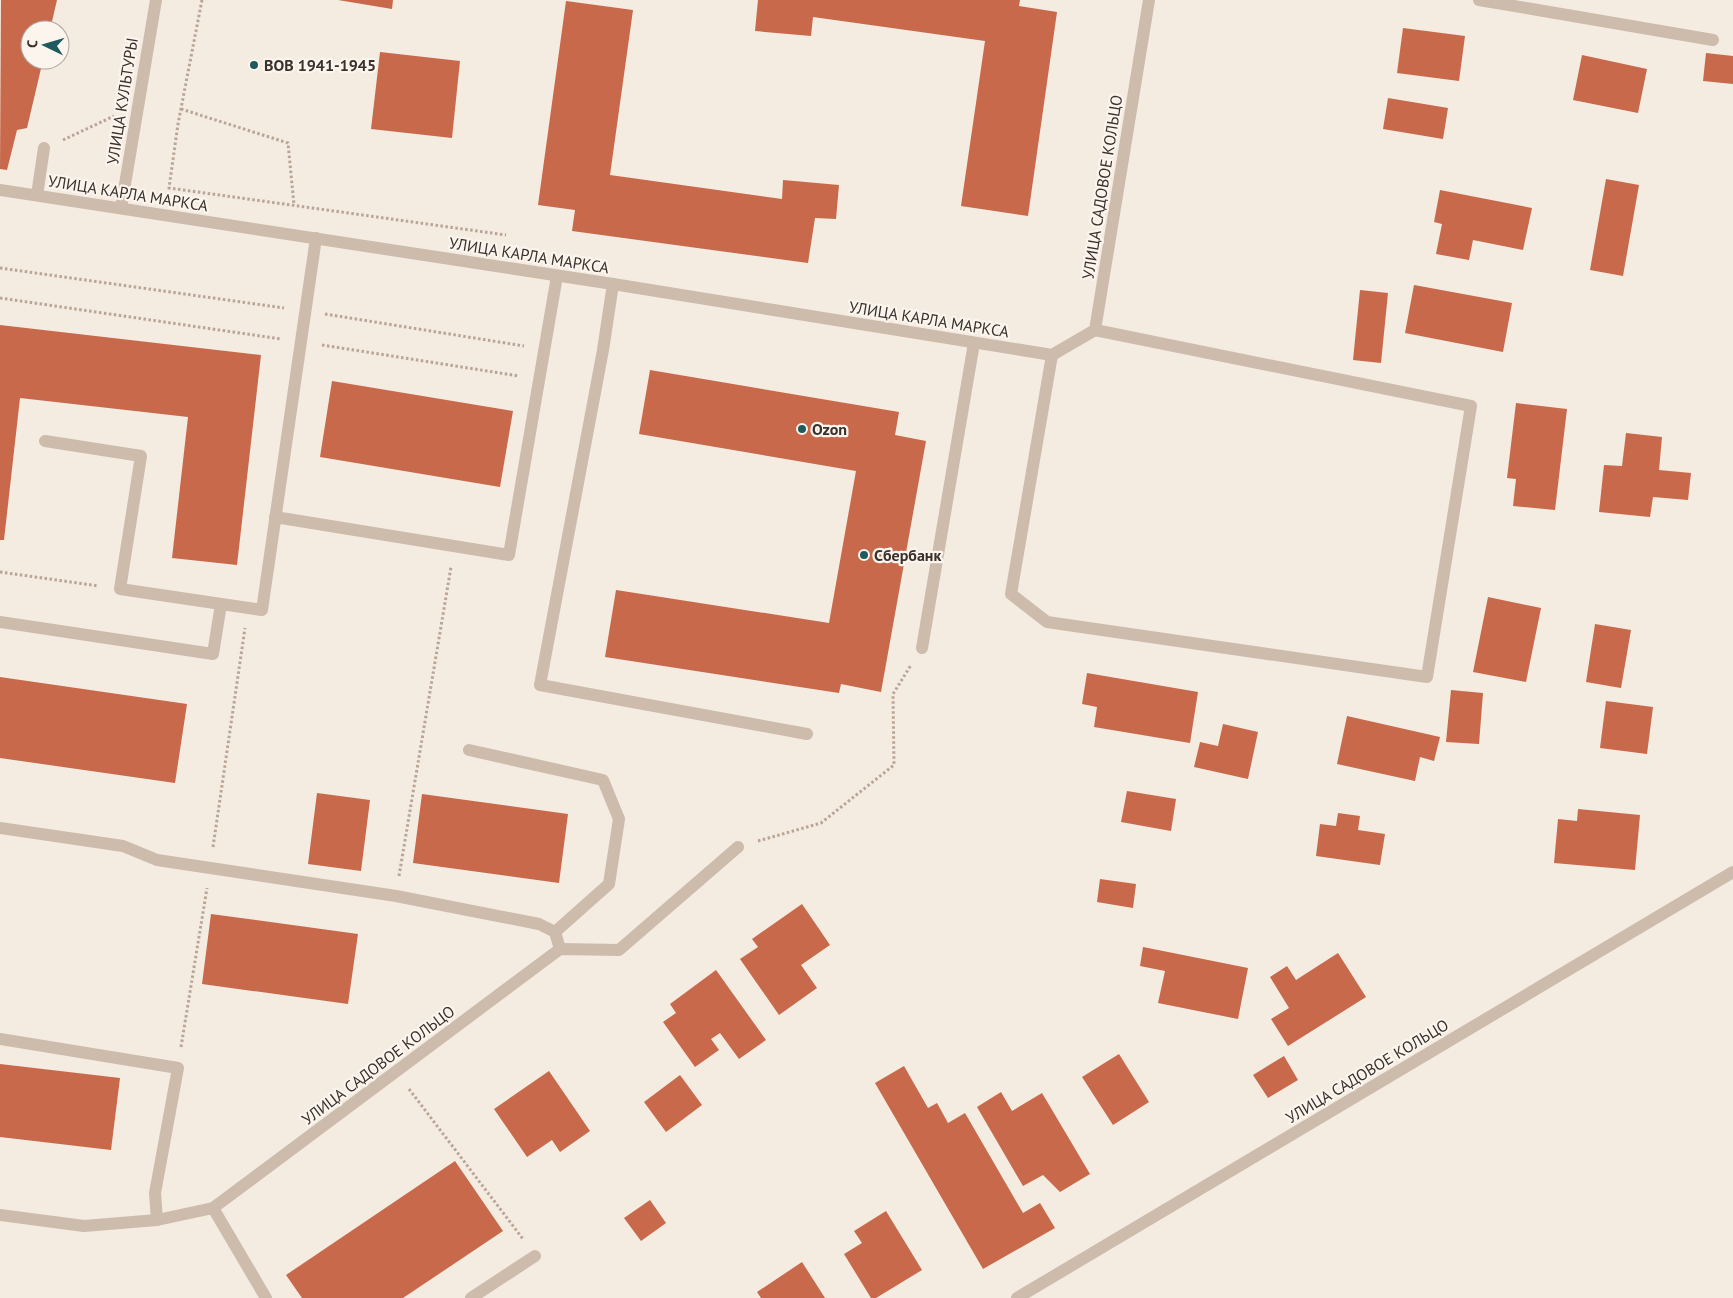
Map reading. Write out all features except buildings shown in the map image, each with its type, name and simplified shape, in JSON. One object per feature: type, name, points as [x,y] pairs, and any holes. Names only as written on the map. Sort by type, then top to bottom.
[{"type":"street","name":"УЛИЦА КУЛЬТУРЫ","points":[[121,208],[156,0]]},
{"type":"street","name":"УЛИЦА САДОВОЕ КОЛЬЦО","points":[[1095,330],[1149,0]]},
{"type":"street","points":[[1479,0],[1713,40]]},
{"type":"street","points":[[37,196],[44,148]]},
{"type":"street","name":"УЛИЦА КАРЛА МАРКСА","points":[[0,190],[613,284],[1052,355]]},
{"type":"street","points":[[45,441],[141,456],[120,589],[262,610],[316,238]]},
{"type":"street","points":[[275,517],[509,555],[557,276]]},
{"type":"street","points":[[613,284],[603,350],[540,685],[807,734]]},
{"type":"street","points":[[1095,330],[1471,406],[1426,677],[1047,622],[1011,594],[1052,355],[1095,330]]},
{"type":"street","points":[[922,648],[974,342]]},
{"type":"street","points":[[0,622],[213,654],[221,604]]},
{"type":"street","points":[[469,750],[603,780],[619,819],[608,884],[555,932]]},
{"type":"street","points":[[0,828],[123,846],[157,860],[396,896],[539,924],[555,932],[560,949],[618,950],[738,847]]},
{"type":"street","name":"УЛИЦА САДОВОЕ КОЛЬЦО","points":[[1017,1298],[1733,872]]},
{"type":"street","name":"УЛИЦА САДОВОЕ КОЛЬЦО","points":[[0,1215],[84,1226],[157,1220],[213,1208],[560,949]]},
{"type":"street","points":[[0,1039],[178,1068],[155,1193],[157,1220]]},
{"type":"street","points":[[213,1208],[266,1298]]},
{"type":"street","points":[[471,1298],[535,1256]]},
{"type":"path","points":[[202,0],[168,188],[506,235]]},
{"type":"path","points":[[181,109],[288,143],[294,205]]},
{"type":"path","points":[[44,148],[114,116]]},
{"type":"path","points":[[0,268],[305,311],[545,350]]},
{"type":"path","points":[[0,298],[300,341],[540,379]]},
{"type":"path","points":[[396,896],[454,546]]},
{"type":"path","points":[[0,572],[120,589]]},
{"type":"path","points":[[178,1068],[210,868],[248,608]]},
{"type":"path","points":[[738,847],[821,822],[894,765],[893,694],[922,648]]},
{"type":"path","points":[[396,1072],[535,1256]]},
{"type":"place","name":"ВОВ 1941-1945","points":[[254,65]]},
{"type":"place","name":"Ozon","points":[[802,429]]},
{"type":"place","name":"Сбербанк","points":[[864,555]]}]
